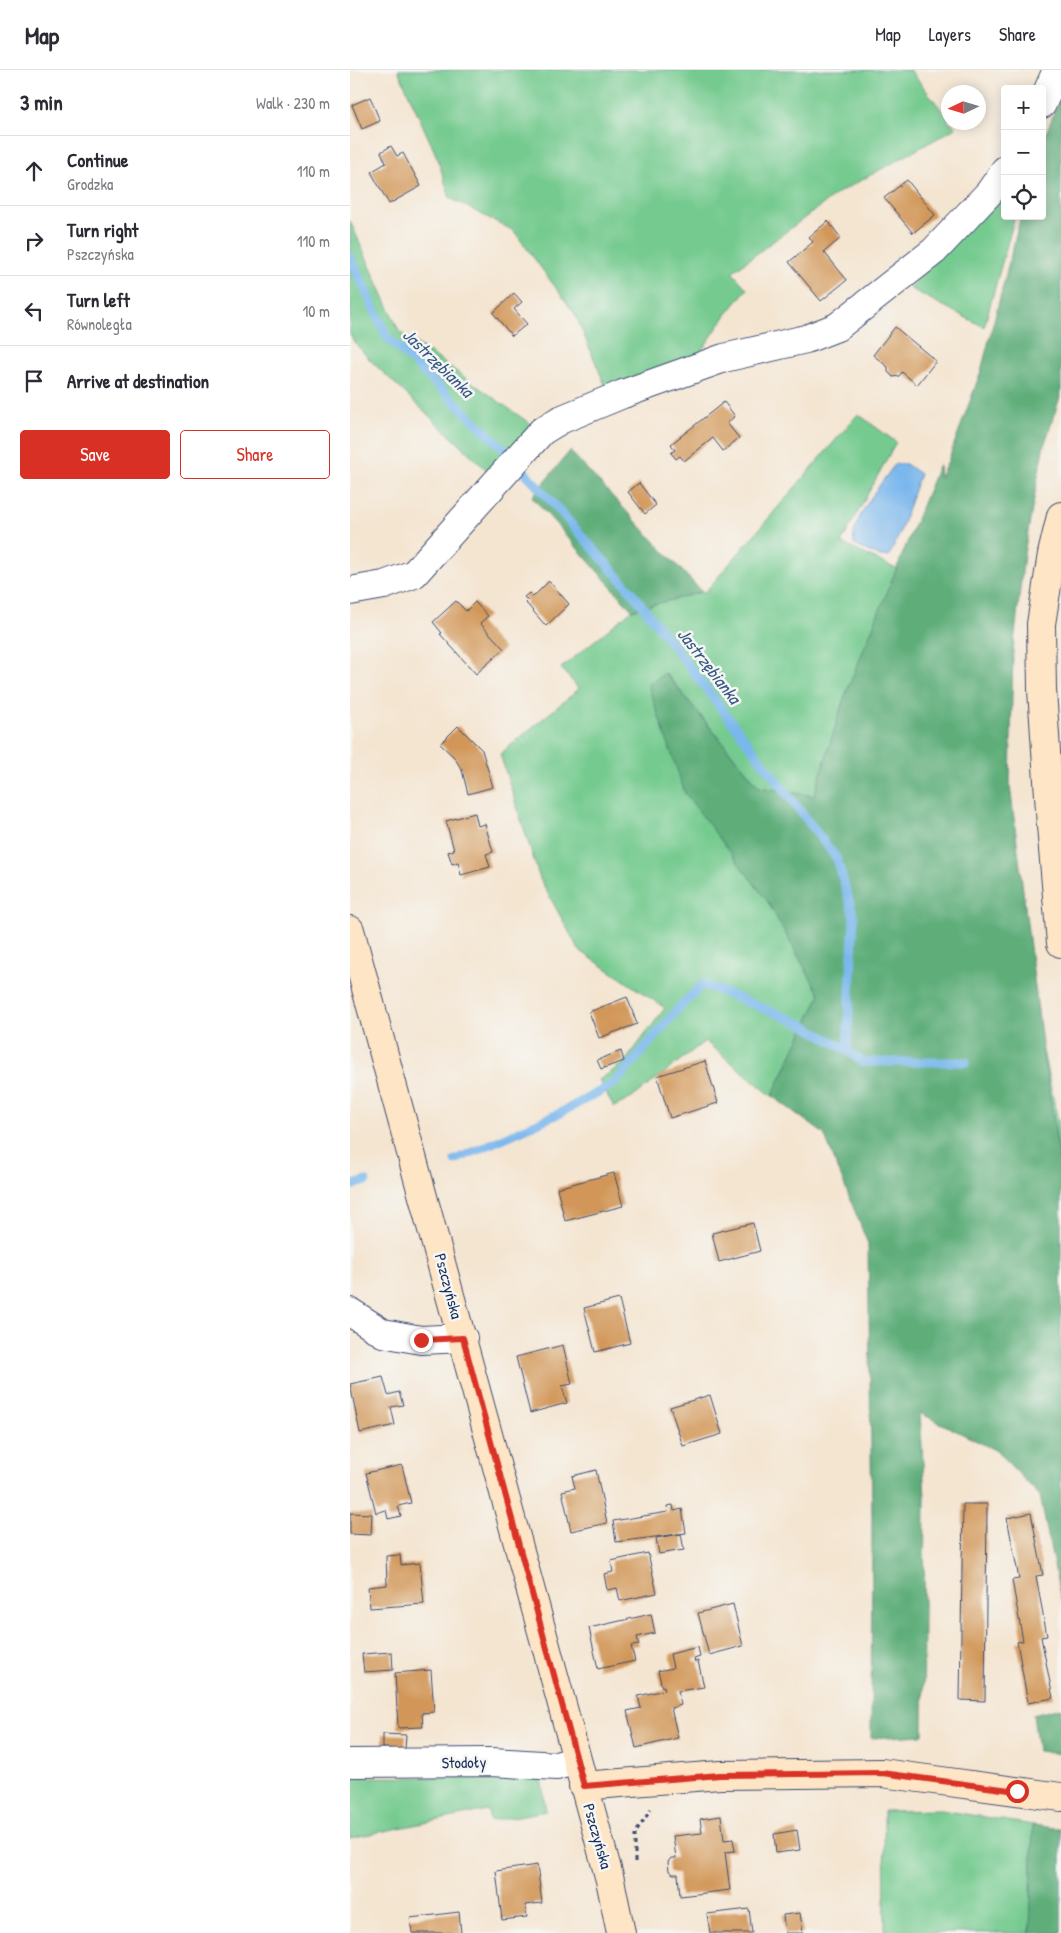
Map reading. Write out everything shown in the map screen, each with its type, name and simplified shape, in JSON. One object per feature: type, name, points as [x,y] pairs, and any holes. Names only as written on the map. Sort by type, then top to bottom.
[{"type":"street","points":[[1046,95],[1057,70]]},
{"type":"street","points":[[350,591],[384,585],[414,574],[542,431],[560,420],[623,394],[724,358],[806,339],[837,327],[934,251],[989,193],[1002,175]]},
{"type":"street","points":[[1061,516],[1052,554],[1041,624],[1042,690],[1061,943]]},
{"type":"street","name":"Pszczyńska","points":[[350,930],[610,1880],[621,1933]]},
{"type":"street","points":[[350,1312],[383,1333],[421,1340],[463,1338]]},
{"type":"street","name":"Stodoły","points":[[350,1763],[492,1762],[557,1766],[576,1760]]},
{"type":"street","points":[[584,1786],[720,1775],[882,1773],[1061,1797]]},
{"type":"path","points":[[635,1864],[634,1834],[649,1809],[658,1807]]},
{"type":"green space","points":[[398,70],[910,70],[941,109],[941,130],[952,130],[838,193],[732,272],[747,289],[726,315],[698,356],[608,392],[575,314],[514,231],[450,198],[437,157]]},
{"type":"green space","points":[[1061,96],[1061,394],[1043,449],[1024,554],[1013,652],[1010,786],[1043,1051],[1061,1171],[1061,1600],[1040,1496],[997,1451],[920,1413],[925,1497],[923,1735],[871,1738],[872,1517],[868,1244],[824,1134],[772,1096],[820,995],[768,902],[685,793],[648,685],[665,673],[759,787],[814,796],[844,698],[939,464],[940,478],[948,461],[981,371],[1020,220],[1046,220],[1046,133]]},
{"type":"green space","points":[[1001,185],[1001,220],[1014,220],[984,327],[909,288]]},
{"type":"green space","points":[[350,221],[399,331],[535,427],[493,476],[371,361],[354,342],[350,333]]},
{"type":"green space","points":[[858,414],[896,442],[841,543],[905,573],[844,698],[814,796],[759,787],[666,673],[768,902],[820,995],[772,1096],[705,1041],[632,1098],[614,1107],[599,1080],[624,1063],[665,1008],[579,950],[540,879],[500,754],[579,689],[561,668],[632,610],[706,591]]},
{"type":"green space","points":[[570,451],[702,592],[632,610],[532,497]]},
{"type":"green space","points":[[1043,1051],[1061,1135],[1061,1171]]},
{"type":"green space","points":[[1061,1708],[1061,1754],[1038,1751],[1033,1715]]},
{"type":"green space","points":[[350,1777],[541,1778],[546,1811],[490,1821],[488,1810],[350,1838]]},
{"type":"green space","points":[[941,1810],[1033,1825],[1030,1933],[885,1933],[884,1811]]},
{"type":"green space","points":[[1033,1825],[1061,1829],[1061,1933],[1030,1933]]},
{"type":"water","points":[[895,464],[906,464],[920,474],[902,526],[889,556],[879,556],[854,545],[854,535],[861,514]]},
{"type":"building","points":[[370,97],[380,121],[362,129],[352,105]]},
{"type":"building","points":[[391,146],[397,156],[403,153],[421,186],[389,204],[371,172],[386,163],[381,152]]},
{"type":"building","points":[[907,180],[935,215],[913,233],[884,198]]},
{"type":"building","points":[[828,221],[841,238],[824,252],[847,280],[821,301],[789,262],[813,242],[809,237]]},
{"type":"building","points":[[514,293],[522,302],[514,309],[527,324],[512,336],[493,313]]},
{"type":"building","points":[[895,327],[936,361],[917,385],[902,372],[899,376],[893,377],[888,372],[888,367],[873,355]]},
{"type":"building","points":[[724,402],[735,416],[727,423],[739,438],[723,451],[713,438],[684,461],[680,456],[676,459],[671,453],[675,450],[671,444]]},
{"type":"building","points":[[639,483],[656,505],[645,514],[628,492]]},
{"type":"building","points":[[549,581],[569,604],[546,626],[526,603],[528,601],[524,597],[529,593],[533,597]]},
{"type":"building","points":[[456,601],[466,611],[475,602],[488,616],[480,623],[504,649],[476,674],[440,634],[442,633],[433,622]]},
{"type":"building","points":[[458,726],[482,750],[493,787],[468,794],[462,770],[454,757],[440,744]]},
{"type":"building","points":[[475,813],[478,826],[485,824],[493,852],[486,854],[490,867],[461,875],[458,862],[452,864],[448,852],[454,850],[446,821]]},
{"type":"building","points":[[627,997],[637,1024],[599,1038],[589,1012]]},
{"type":"building","points":[[621,1051],[624,1061],[601,1069],[597,1060]]},
{"type":"building","points":[[705,1061],[718,1103],[670,1118],[657,1076]]},
{"type":"building","points":[[614,1173],[623,1206],[565,1221],[557,1188]]},
{"type":"building","points":[[753,1223],[760,1251],[719,1262],[712,1233]]},
{"type":"building","points":[[619,1299],[630,1343],[595,1352],[584,1308]]},
{"type":"building","points":[[563,1345],[572,1384],[562,1386],[567,1403],[530,1413],[516,1357]]},
{"type":"building","points":[[383,1377],[388,1395],[399,1392],[403,1405],[391,1407],[395,1425],[360,1433],[350,1384]]},
{"type":"building","points":[[710,1395],[722,1434],[683,1446],[670,1407]]},
{"type":"building","points":[[402,1465],[411,1503],[398,1506],[401,1516],[388,1519],[386,1510],[376,1513],[366,1473]]},
{"type":"building","points":[[596,1470],[607,1523],[571,1531],[562,1491],[575,1488],[572,1476]]},
{"type":"building","points":[[963,1504],[987,1504],[985,1701],[960,1700]]},
{"type":"building","points":[[673,1505],[674,1511],[682,1509],[686,1533],[616,1542],[613,1521],[668,1512],[667,1506]]},
{"type":"building","points":[[350,1513],[372,1514],[371,1535],[350,1534]]},
{"type":"building","points":[[1031,1513],[1043,1575],[1036,1576],[1047,1636],[1041,1637],[1053,1698],[1028,1703],[1017,1642],[1023,1641],[1012,1580],[1019,1579],[1007,1518]]},
{"type":"building","points":[[681,1534],[684,1550],[659,1554],[656,1538]]},
{"type":"building","points":[[648,1553],[657,1593],[620,1601],[617,1588],[607,1590],[604,1574],[613,1572],[611,1561]]},
{"type":"building","points":[[400,1555],[401,1565],[420,1563],[424,1604],[370,1608],[368,1587],[387,1585],[386,1556]]},
{"type":"building","points":[[733,1604],[743,1646],[709,1655],[698,1613]]},
{"type":"building","points":[[651,1614],[655,1633],[637,1637],[639,1645],[631,1646],[635,1661],[598,1669],[589,1628]]},
{"type":"building","points":[[698,1647],[700,1657],[694,1659],[695,1662],[698,1661],[704,1687],[678,1691],[681,1705],[671,1708],[678,1738],[636,1748],[627,1711],[641,1708],[638,1696],[665,1690],[664,1686],[662,1687],[658,1671],[673,1668],[670,1654]]},
{"type":"building","points":[[392,1652],[393,1670],[364,1672],[362,1654]]},
{"type":"building","points":[[431,1670],[434,1712],[422,1713],[423,1727],[398,1728],[395,1673]]},
{"type":"building","points":[[383,1734],[406,1735],[405,1749],[383,1748]]},
{"type":"building","points":[[721,1816],[724,1840],[733,1839],[735,1851],[725,1852],[730,1890],[680,1896],[678,1874],[673,1874],[669,1871],[668,1862],[671,1858],[676,1858],[673,1836],[702,1833],[700,1819]]},
{"type":"building","points":[[797,1830],[800,1850],[776,1853],[774,1834]]},
{"type":"building","points":[[537,1865],[542,1903],[525,1905],[527,1917],[502,1920],[496,1871]]},
{"type":"building","points":[[749,1909],[752,1933],[710,1933],[707,1914]]},
{"type":"building","points":[[459,1912],[461,1933],[412,1933],[410,1918]]},
{"type":"building","points":[[800,1913],[803,1933],[785,1933],[783,1915]]},
{"type":"waterway","name":"Jastrzębianka","points":[[350,257],[387,337],[507,452],[631,591],[837,859],[854,917],[847,1050],[862,1062],[966,1062]]},
{"type":"waterway","points":[[455,1160],[560,1113],[615,1083],[678,1009],[703,984],[800,1023],[847,1050]]},
{"type":"waterway","points":[[350,1186],[366,1181]]},
{"type":"route","points":[[421,1340],[463,1338],[584,1786],[720,1775],[882,1773],[1017,1791]]}]
